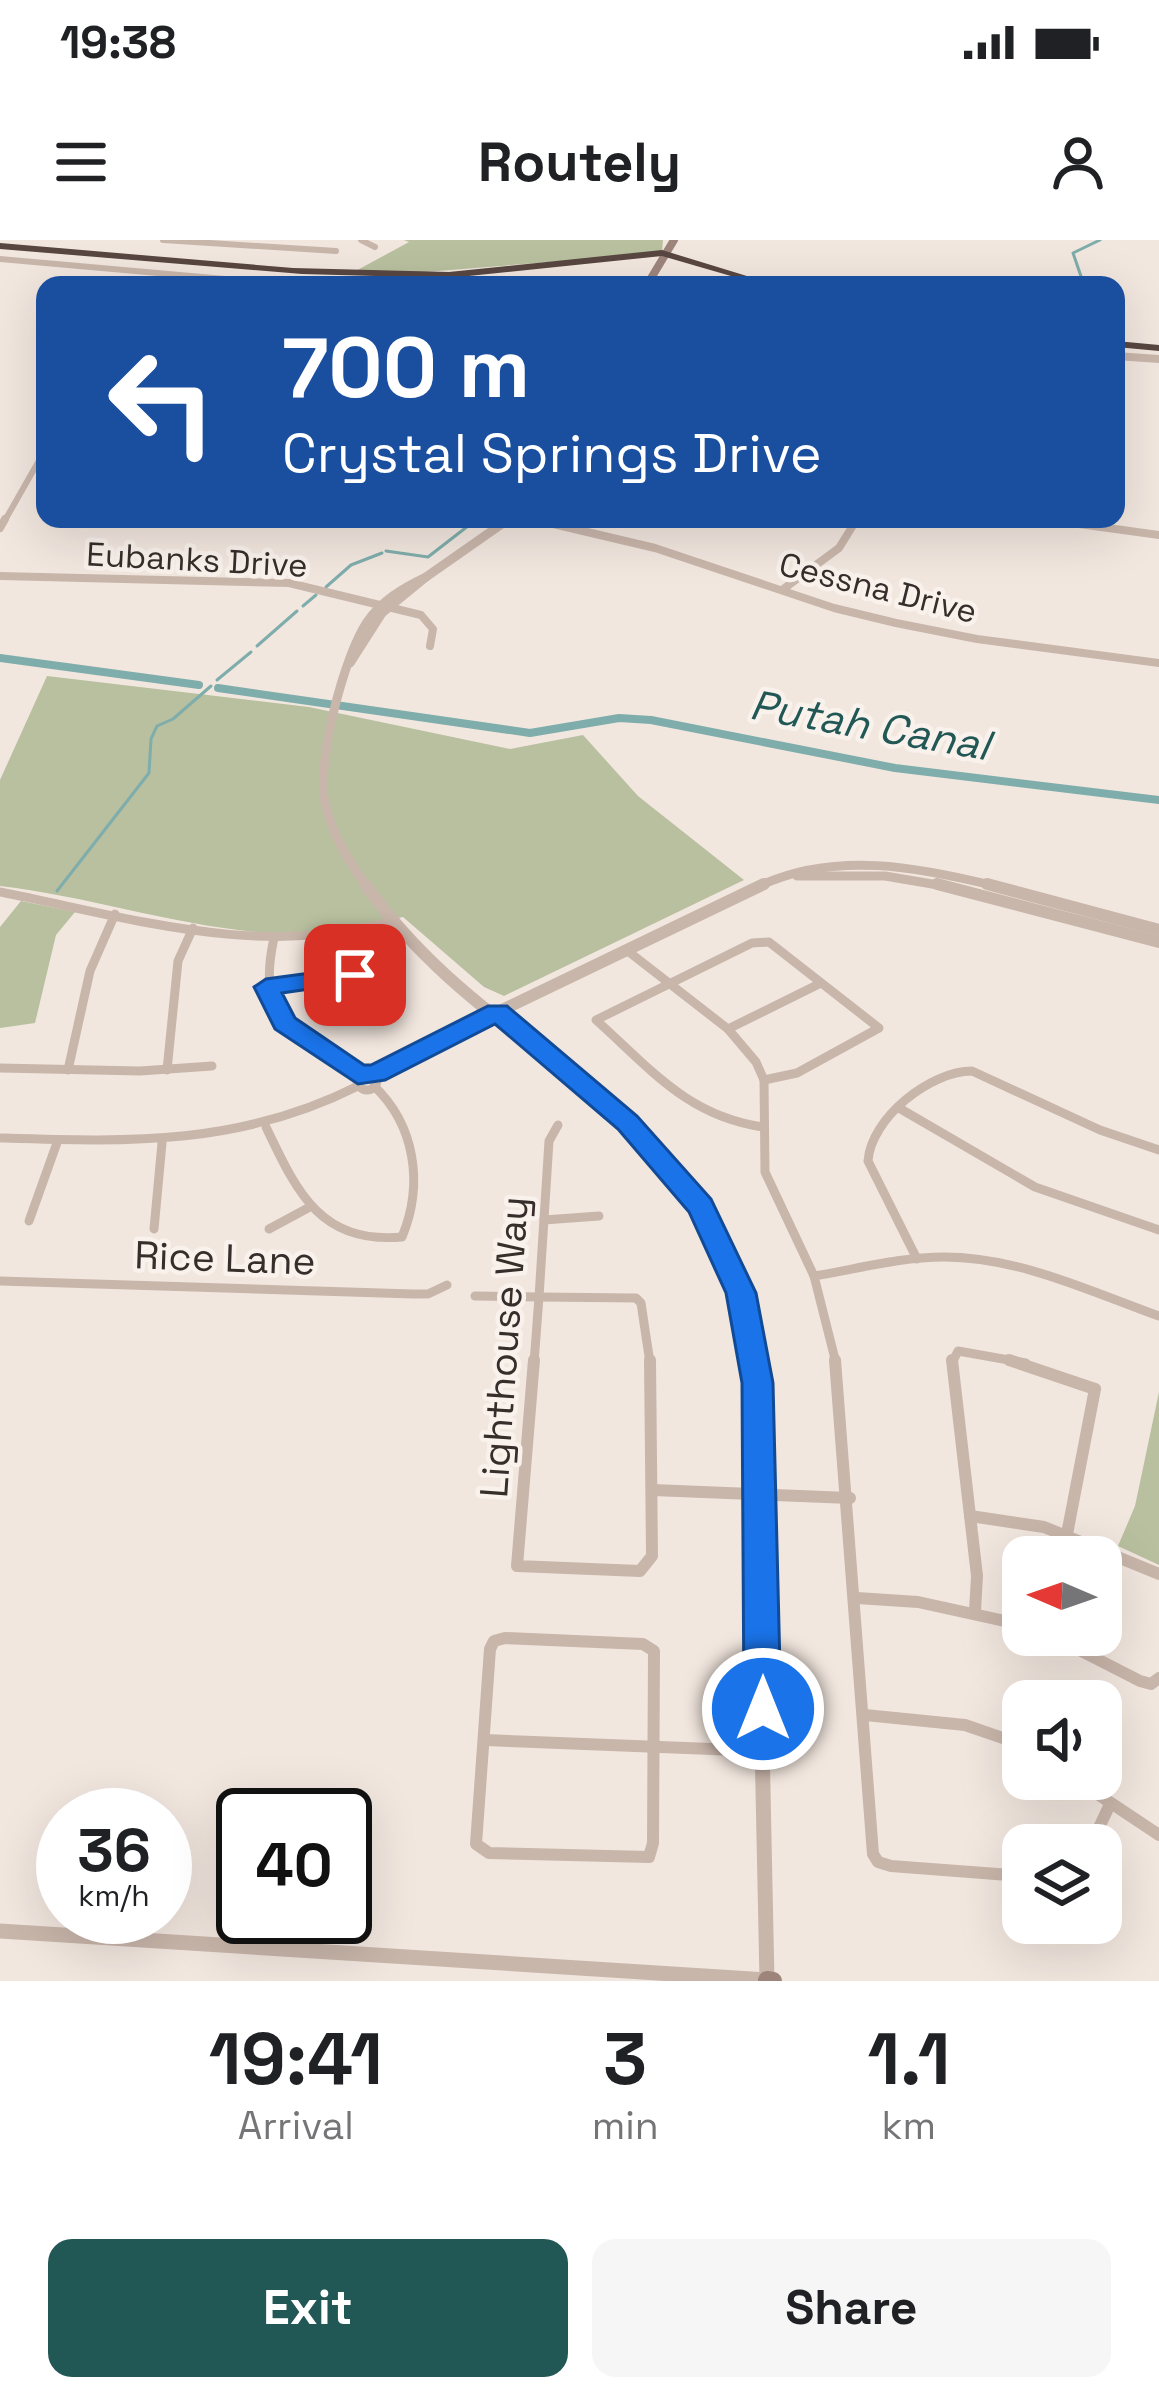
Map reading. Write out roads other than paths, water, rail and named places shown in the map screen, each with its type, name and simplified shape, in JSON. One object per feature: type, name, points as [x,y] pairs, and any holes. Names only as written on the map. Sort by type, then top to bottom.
[{"type":"highway","points":[[0,252],[367,276]]},
{"type":"highway","points":[[0,252],[290,276]]},
{"type":"highway","points":[[294,270],[449,275],[662,253],[741,276]]},
{"type":"highway","points":[[1125,342],[1159,345]]},
{"type":"main road","points":[[662,253],[663,240]]},
{"type":"main road","points":[[651,276],[674,240]]},
{"type":"street","points":[[163,240],[336,251]]},
{"type":"street","points":[[267,248],[275,240]]},
{"type":"street","points":[[307,251],[321,240]]},
{"type":"street","points":[[361,240],[375,247]]},
{"type":"street","points":[[0,252],[196,276]]},
{"type":"street","points":[[152,276],[154,272]]},
{"type":"street","points":[[1125,357],[1159,359]]},
{"type":"street","points":[[0,529],[36,466]]},
{"type":"street","points":[[0,1931],[769,1981],[758,1383],[750,1325],[730,1261],[700,1206],[628,1122],[394,920],[347,864],[329,821],[324,769],[350,663],[386,606],[496,528]]},
{"type":"street","name":"Cessna Drive","points":[[577,528],[592,531]]},
{"type":"street","name":"Cessna Drive","points":[[582,528],[938,633],[1159,662]]},
{"type":"street","points":[[782,590],[839,548],[851,528]]},
{"type":"street","points":[[1108,528],[1159,535]]},
{"type":"street","name":"Eubanks Drive","points":[[0,576],[262,581],[386,606]]},
{"type":"street","points":[[386,606],[428,619],[433,629],[430,646]]},
{"type":"street","points":[[0,1138],[162,1143],[266,1127],[358,1080],[375,1080],[497,1012],[788,872],[830,862],[879,863],[1159,930]]},
{"type":"street","points":[[776,880],[827,872],[893,875],[1159,942]]},
{"type":"street","points":[[0,892],[274,938],[338,938],[394,920]]},
{"type":"street","points":[[68,1070],[79,1036],[90,956],[115,914]]},
{"type":"street","points":[[167,1070],[178,961],[193,928]]},
{"type":"street","points":[[274,938],[266,987],[284,1023],[358,1080]]},
{"type":"street","points":[[763,1127],[727,1122],[693,1107],[596,1020],[762,940],[876,1023],[876,1033],[797,1073],[764,1080]]},
{"type":"street","points":[[629,952],[728,1029],[747,1049],[764,1080],[765,1172],[814,1276],[840,1378],[873,1854],[878,1862],[1002,1874]]},
{"type":"street","points":[[266,987],[348,973],[391,1009]]},
{"type":"street","points":[[728,1029],[821,982]]},
{"type":"street","points":[[0,1068],[212,1066]]},
{"type":"street","points":[[917,1259],[868,1161],[870,1132],[899,1108],[965,1070],[1100,1130],[1159,1150]]},
{"type":"street","points":[[266,1127],[308,1208],[329,1222],[394,1239],[406,1231],[413,1149],[394,1104],[375,1080]]},
{"type":"street","points":[[899,1108],[1035,1187],[1159,1230]]},
{"type":"street","name":"Lighthouse Way","points":[[558,1124],[549,1141],[517,1566],[640,1571],[648,1567],[653,1490]]},
{"type":"street","points":[[29,1221],[58,1140]]},
{"type":"street","points":[[154,1229],[162,1143]]},
{"type":"street","points":[[268,1228],[308,1208]]},
{"type":"street","points":[[544,1220],[598,1216]]},
{"type":"street","points":[[814,1276],[917,1259],[998,1263],[1159,1316]]},
{"type":"street","name":"Rice Lane","points":[[0,1281],[413,1294],[428,1294],[447,1285]]},
{"type":"street","points":[[475,1295],[636,1298],[641,1303],[652,1375],[653,1490],[850,1498]]},
{"type":"street","points":[[975,1611],[977,1576],[952,1369],[952,1356],[958,1351],[1029,1363],[1095,1389],[1067,1534]]},
{"type":"street","points":[[970,1516],[1020,1521],[1067,1534],[1159,1574]]},
{"type":"street","points":[[857,1598],[975,1611],[1002,1619]]},
{"type":"street","points":[[494,1641],[651,1646],[655,1659],[654,1746],[652,1851],[639,1860],[481,1850],[476,1834],[494,1641]]},
{"type":"street","points":[[1088,1656],[1138,1683],[1151,1684],[1159,1678]]},
{"type":"street","points":[[865,1715],[956,1722],[1002,1738]]},
{"type":"street","points":[[484,1740],[762,1751]]},
{"type":"street","points":[[1104,1800],[1159,1835]]},
{"type":"street","points":[[1101,1824],[1110,1804]]},
{"type":"waterway","points":[[1081,276],[1073,253],[1100,240]]},
{"type":"waterway","points":[[386,551],[428,557],[465,528]]},
{"type":"waterway","points":[[326,587],[351,565],[382,553]]},
{"type":"waterway","points":[[303,606],[316,595]]},
{"type":"waterway","points":[[257,646],[297,611]]},
{"type":"waterway","points":[[217,680],[251,652]]},
{"type":"waterway","points":[[0,658],[199,685]]},
{"type":"waterway","points":[[57,891],[149,773],[151,739],[157,726],[173,719],[211,686]]},
{"type":"waterway","name":"Putah Canal","points":[[218,688],[530,733],[619,718],[651,720],[895,768],[1159,800]]}]
